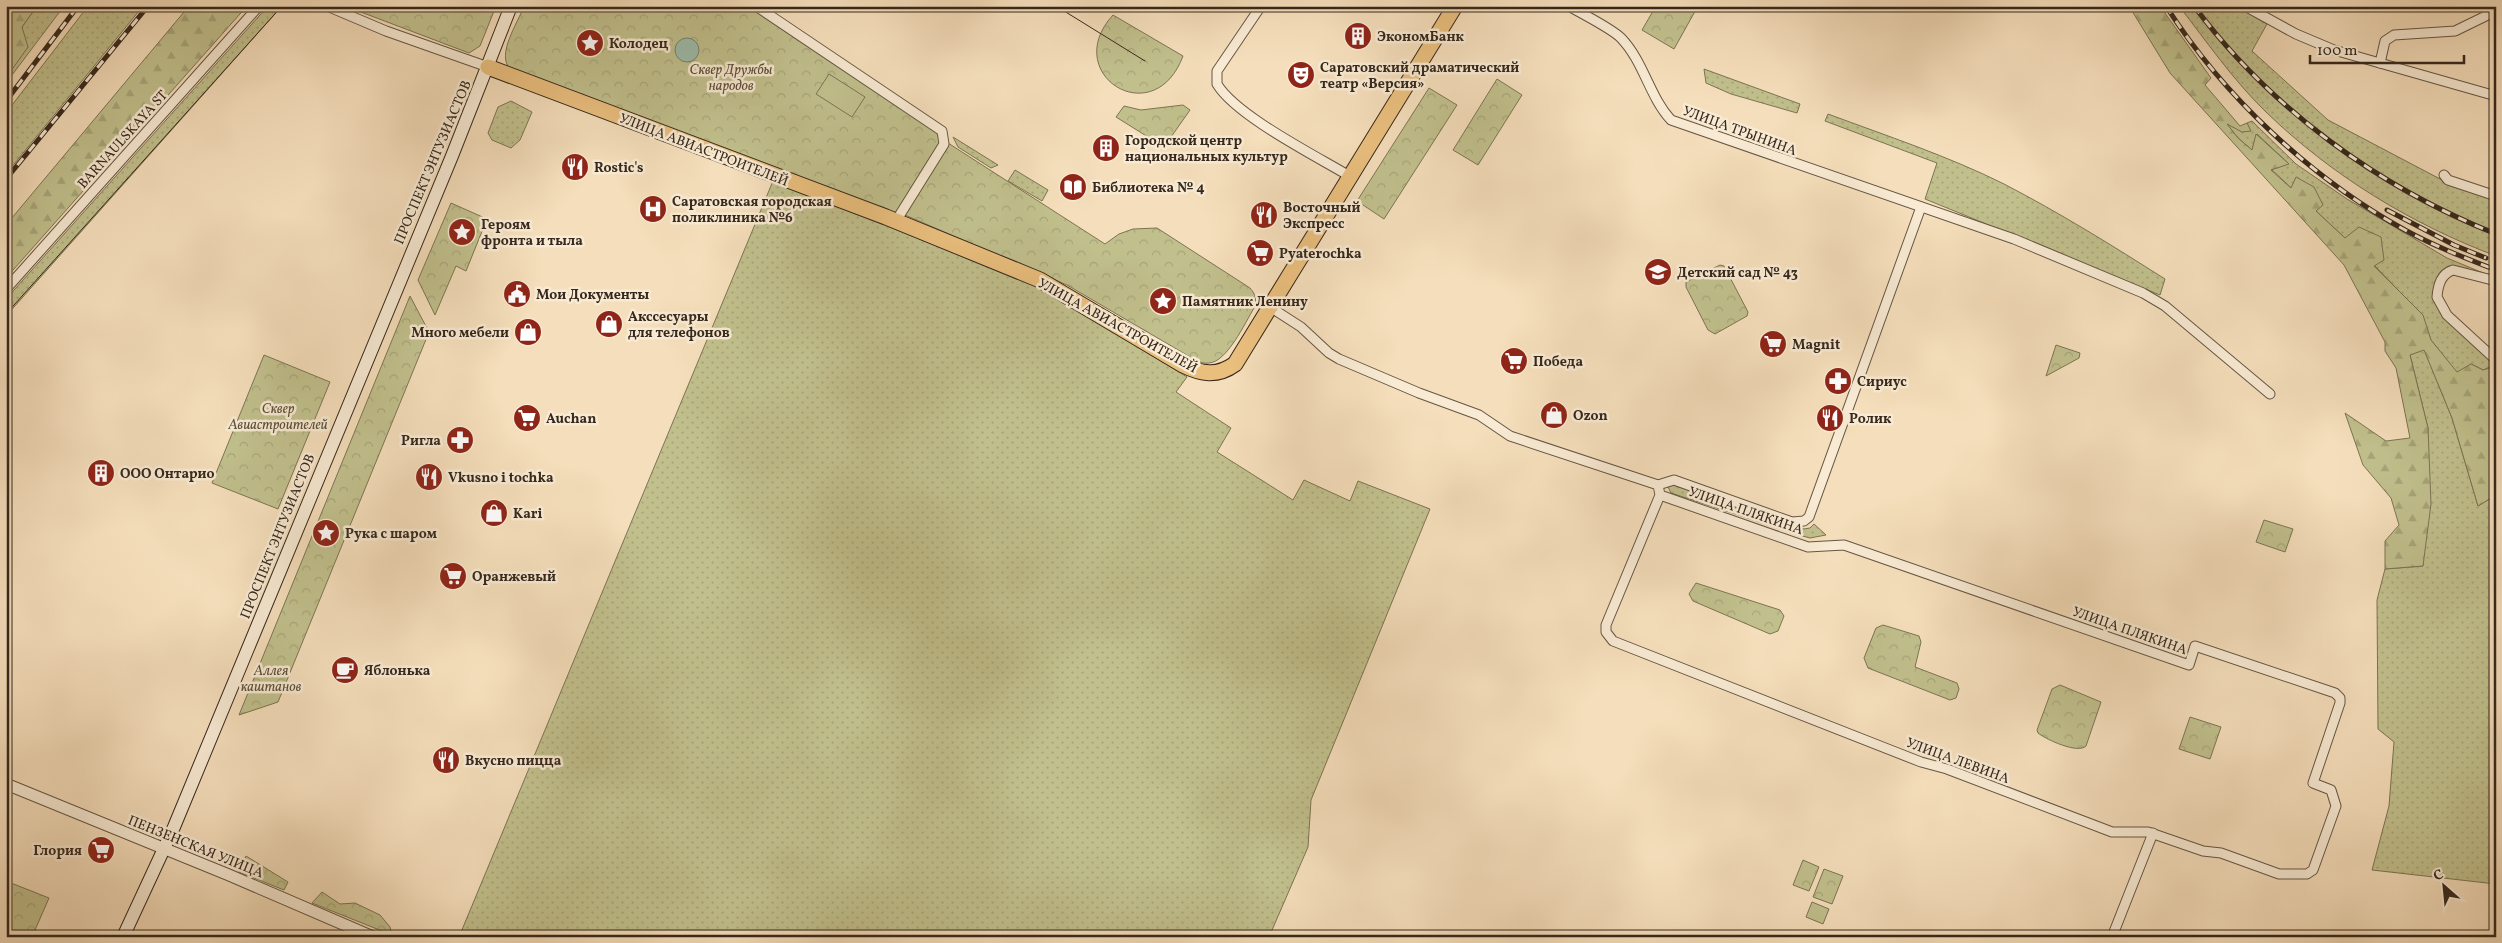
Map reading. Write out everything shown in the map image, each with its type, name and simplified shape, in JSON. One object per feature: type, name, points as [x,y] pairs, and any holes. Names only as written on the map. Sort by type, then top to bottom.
[{"type":"main road","name":"ПРОСПЕКТ ЭНТУЗИАСТОВ","points":[[124,937],[164,849],[488,67],[511,6]]},
{"type":"main road","points":[[1270,307],[1455,6]]},
{"type":"main road","name":"УЛИЦА АВИАСТРОИТЕЛЕЙ","points":[[488,67],[896,221],[1040,280],[1183,364],[1208,374],[1227,370],[1235,364],[1270,307]]},
{"type":"street","name":"BARNAULSKAYA ST","points":[[6,289],[259,6]]},
{"type":"street","name":"УЛИЦА АВИАСТРОИТЕЛЕЙ","points":[[328,6],[386,31],[488,67]]},
{"type":"street","points":[[756,6],[942,131],[944,144],[896,221]]},
{"type":"street","points":[[1261,6],[1218,71],[1217,84],[1232,102],[1288,140],[1351,177]]},
{"type":"street","name":"УЛИЦА ТРЫНИНА","points":[[1569,6],[1621,38],[1645,75],[1660,108],[1671,120],[2014,240],[2142,293],[2166,306],[2270,394]]},
{"type":"street","points":[[2245,6],[2296,34],[2334,50],[2496,96]]},
{"type":"street","points":[[2380,63],[2385,41],[2394,35],[2455,31],[2496,11]]},
{"type":"street","points":[[2444,175],[2448,180],[2496,196]]},
{"type":"street","points":[[1270,307],[1301,327],[1329,353],[1348,363],[1479,414],[1510,436],[1658,485],[1674,480],[1792,522],[1804,521],[1809,517],[1922,207]]},
{"type":"street","points":[[2496,281],[2453,270],[2447,272],[2442,279],[2437,297],[2447,315],[2496,360]]},
{"type":"street","points":[[1658,485],[1660,495]]},
{"type":"street","name":"УЛИЦА ЛЕВИНА","points":[[1660,495],[1606,625],[1606,632],[1613,641],[1921,762],[1947,769],[2112,832],[2142,830],[2203,851],[2221,853],[2279,874],[2310,873]]},
{"type":"street","name":"УЛИЦА ПЛЯКИНА","points":[[1660,495],[1808,547],[1844,545],[2189,665],[2195,646],[2335,693],[2340,698],[2313,783],[2331,790],[2336,806],[2314,867],[2310,873]]},
{"type":"street","name":"ПЕНЗЕНСКАЯ УЛИЦА","points":[[6,784],[373,937]]},
{"type":"street","points":[[2112,937],[2153,833]]},
{"type":"green space","points":[[6,6],[37,6],[22,27],[28,47],[6,78]]},
{"type":"green space","points":[[37,6],[64,6],[6,83],[22,27]]},
{"type":"green space","points":[[88,6],[143,6],[6,174],[6,113]]},
{"type":"green space","points":[[189,6],[247,6],[6,278],[6,225]]},
{"type":"green space","points":[[268,6],[282,6],[6,316],[6,299]]},
{"type":"green space","points":[[345,6],[496,6],[480,46],[469,53]]},
{"type":"green space","name":"Сквер Дружбы народов","points":[[524,6],[752,6],[938,134],[939,146],[901,208],[894,213],[510,69],[506,63],[505,55],[509,38]]},
{"type":"green space","points":[[1656,6],[1698,6],[1674,49],[1642,30]]},
{"type":"green space","points":[[2129,6],[2160,6],[2211,78],[2205,85],[2240,126],[2247,123],[2251,131],[2242,132],[2227,124],[2238,138],[2252,150],[2256,134],[2289,164],[2271,170],[2291,188],[2296,177],[2314,187],[2323,205],[2316,211],[2345,238],[2359,227],[2381,237],[2384,260],[2374,266],[2423,315],[2431,340],[2457,372],[2471,364],[2483,370],[2496,366],[2496,495],[2478,506],[2452,418],[2424,350],[2410,355],[2428,428],[2431,504],[2423,566],[2385,569],[2385,541],[2399,525],[2391,498],[2363,465],[2345,413],[2386,441],[2410,438],[2396,368],[2385,351],[2385,342],[2344,265],[2170,73]]},
{"type":"green space","points":[[2179,6],[2235,6],[2267,24],[2252,51],[2328,120],[2442,180],[2496,199],[2496,256],[2433,229],[2403,213],[2373,196],[2317,157],[2266,112],[2242,87]]},
{"type":"green space","points":[[1113,15],[1183,56],[1169,79],[1152,91],[1134,93],[1117,87],[1104,74],[1097,57],[1099,37]]},
{"type":"green space","points":[[1704,69],[1800,104],[1797,113],[1731,94],[1706,83]]},
{"type":"green space","points":[[829,74],[865,97],[852,117],[816,94]]},
{"type":"green space","points":[[1497,79],[1522,95],[1478,165],[1453,150]]},
{"type":"green space","points":[[1429,88],[1457,105],[1384,219],[1357,201]]},
{"type":"green space","points":[[511,101],[532,112],[520,140],[511,148],[492,140],[488,133],[498,107]]},
{"type":"green space","points":[[1183,105],[1190,110],[1164,147],[1116,117],[1124,106],[1141,110]]},
{"type":"green space","points":[[1828,114],[1961,164],[2025,195],[2165,279],[2160,295],[1925,199],[1937,163],[1825,121]]},
{"type":"green space","points":[[2252,121],[2296,164],[2347,199],[2447,258],[2488,275],[2448,266],[2440,272],[2434,296],[2444,317],[2495,365],[2483,370],[2471,364],[2457,373],[2431,340],[2422,315],[2374,265],[2271,169],[2288,163],[2257,134],[2252,150],[2238,138],[2226,123],[2250,131],[2247,123]]},
{"type":"green space","points":[[953,137],[998,165],[991,168],[958,147]]},
{"type":"green space","points":[[948,143],[1105,244],[1119,234],[1133,229],[1157,228],[1250,288],[1254,293],[1255,305],[1235,341],[1216,361],[1206,363],[1197,361],[1067,285],[905,215]]},
{"type":"green space","points":[[1015,170],[1048,190],[1042,201],[1008,181]]},
{"type":"green space","points":[[773,181],[1038,286],[1058,297],[1187,377],[1176,392],[1231,428],[1217,452],[1293,500],[1304,480],[1350,501],[1358,481],[1430,509],[1311,800],[1308,847],[1269,937],[459,937]]},
{"type":"green space","points":[[451,203],[487,219],[466,271],[456,266],[435,315],[418,280]]},
{"type":"green space","points":[[1720,265],[1724,266],[1748,312],[1747,316],[1715,334],[1708,330],[1686,287],[1686,282]]},
{"type":"green space","name":"Аллея каштанов","points":[[410,296],[429,332],[278,702],[239,715]]},
{"type":"green space","points":[[2056,345],[2080,353],[2079,358],[2046,376]]},
{"type":"green space","points":[[2424,349],[2452,418],[2478,506],[2496,495],[2496,884],[2372,870],[2389,806],[2394,742],[2378,729],[2377,600],[2385,569],[2423,566],[2428,428],[2410,355]]},
{"type":"green space","name":"Сквер Авиастроителей","points":[[264,355],[330,382],[278,509],[212,483]]},
{"type":"green space","points":[[1670,484],[1804,529],[1810,528],[1814,524],[1826,535],[1810,538],[1799,535],[1671,493],[1668,487]]},
{"type":"green space","points":[[2264,520],[2293,529],[2285,552],[2256,542]]},
{"type":"green space","points":[[1696,583],[1780,610],[1784,616],[1778,631],[1770,634],[1693,601],[1689,594]]},
{"type":"green space","points":[[1883,625],[1919,636],[1921,642],[1915,667],[1957,683],[1959,689],[1956,698],[1950,700],[1868,668],[1864,658],[1876,628]]},
{"type":"green space","points":[[2060,685],[2101,702],[2086,746],[2082,748],[2062,745],[2038,733],[2037,730],[2052,689]]},
{"type":"green space","points":[[2190,717],[2221,727],[2210,759],[2179,749]]},
{"type":"green space","points":[[246,856],[288,882],[284,890],[239,872]]},
{"type":"green space","points":[[1803,860],[1819,867],[1809,891],[1793,885]]},
{"type":"green space","points":[[1824,869],[1843,876],[1832,904],[1813,897]]},
{"type":"green space","points":[[6,881],[49,898],[32,937],[26,937],[6,929]]},
{"type":"green space","points":[[322,892],[340,904],[355,903],[380,915],[390,927],[392,935],[312,903]]},
{"type":"green space","points":[[1812,902],[1829,909],[1823,924],[1806,917]]},
{"type":"shaded area","points":[[687,38],[695,42],[699,50],[695,58],[687,62],[679,58],[675,50],[679,42]]},
{"type":"tram line","points":[[6,314],[282,6]]},
{"type":"tram line","points":[[1056,6],[1145,61]]},
{"type":"railway","points":[[6,101],[78,6]]},
{"type":"railway","points":[[6,179],[148,6]]},
{"type":"railway","points":[[2166,6],[2214,72],[2242,103],[2272,133],[2336,186],[2405,230],[2438,247],[2496,270]]},
{"type":"railway","points":[[2194,6],[2224,43],[2257,78],[2292,111],[2329,141],[2410,193],[2452,215],[2496,234]]},
{"type":"railway","points":[[2387,210],[2454,245],[2486,258]]},
{"type":"place","name":"ЭкономБанк","points":[[1358,36]]},
{"type":"place","name":"Колодец","points":[[590,43]]},
{"type":"place","name":"Саратовский драматический театр «Версия»","points":[[1301,75]]},
{"type":"place","name":"Городской центр национальных культур","points":[[1106,148]]},
{"type":"place","name":"Rostic's","points":[[575,167]]},
{"type":"place","name":"Библиотека № 4","points":[[1073,187]]},
{"type":"place","name":"Саратовская городская поликлиника №6","points":[[653,209]]},
{"type":"place","name":"Восточный Экспресс","points":[[1264,215]]},
{"type":"place","name":"Героям фронта и тыла","points":[[462,232]]},
{"type":"place","name":"Pyaterochka","points":[[1260,253]]},
{"type":"place","name":"Детский сад № 43","points":[[1658,272]]},
{"type":"place","name":"Мои Документы","points":[[517,294]]},
{"type":"place","name":"Памятник Ленину","points":[[1163,301]]},
{"type":"place","name":"Акссесуары для телефонов","points":[[609,324]]},
{"type":"place","name":"Много мебели","points":[[528,332]]},
{"type":"place","name":"Magnit","points":[[1773,344]]},
{"type":"place","name":"Победа","points":[[1514,361]]},
{"type":"place","name":"Сириус","points":[[1838,381]]},
{"type":"place","name":"Ozon","points":[[1554,415]]},
{"type":"place","name":"Auchan","points":[[527,418]]},
{"type":"place","name":"Ролик","points":[[1830,418]]},
{"type":"place","name":"Ригла","points":[[460,440]]},
{"type":"place","name":"ООО Онтарио","points":[[101,473]]},
{"type":"place","name":"Vkusno i tochka","points":[[429,477]]},
{"type":"place","name":"Kari","points":[[494,513]]},
{"type":"place","name":"Рука с шаром","points":[[326,533]]},
{"type":"place","name":"Оранжевый","points":[[453,576]]},
{"type":"place","name":"Яблонька","points":[[345,670]]},
{"type":"place","name":"Вкусно пицца","points":[[446,760]]},
{"type":"place","name":"Глория","points":[[101,850]]}]
